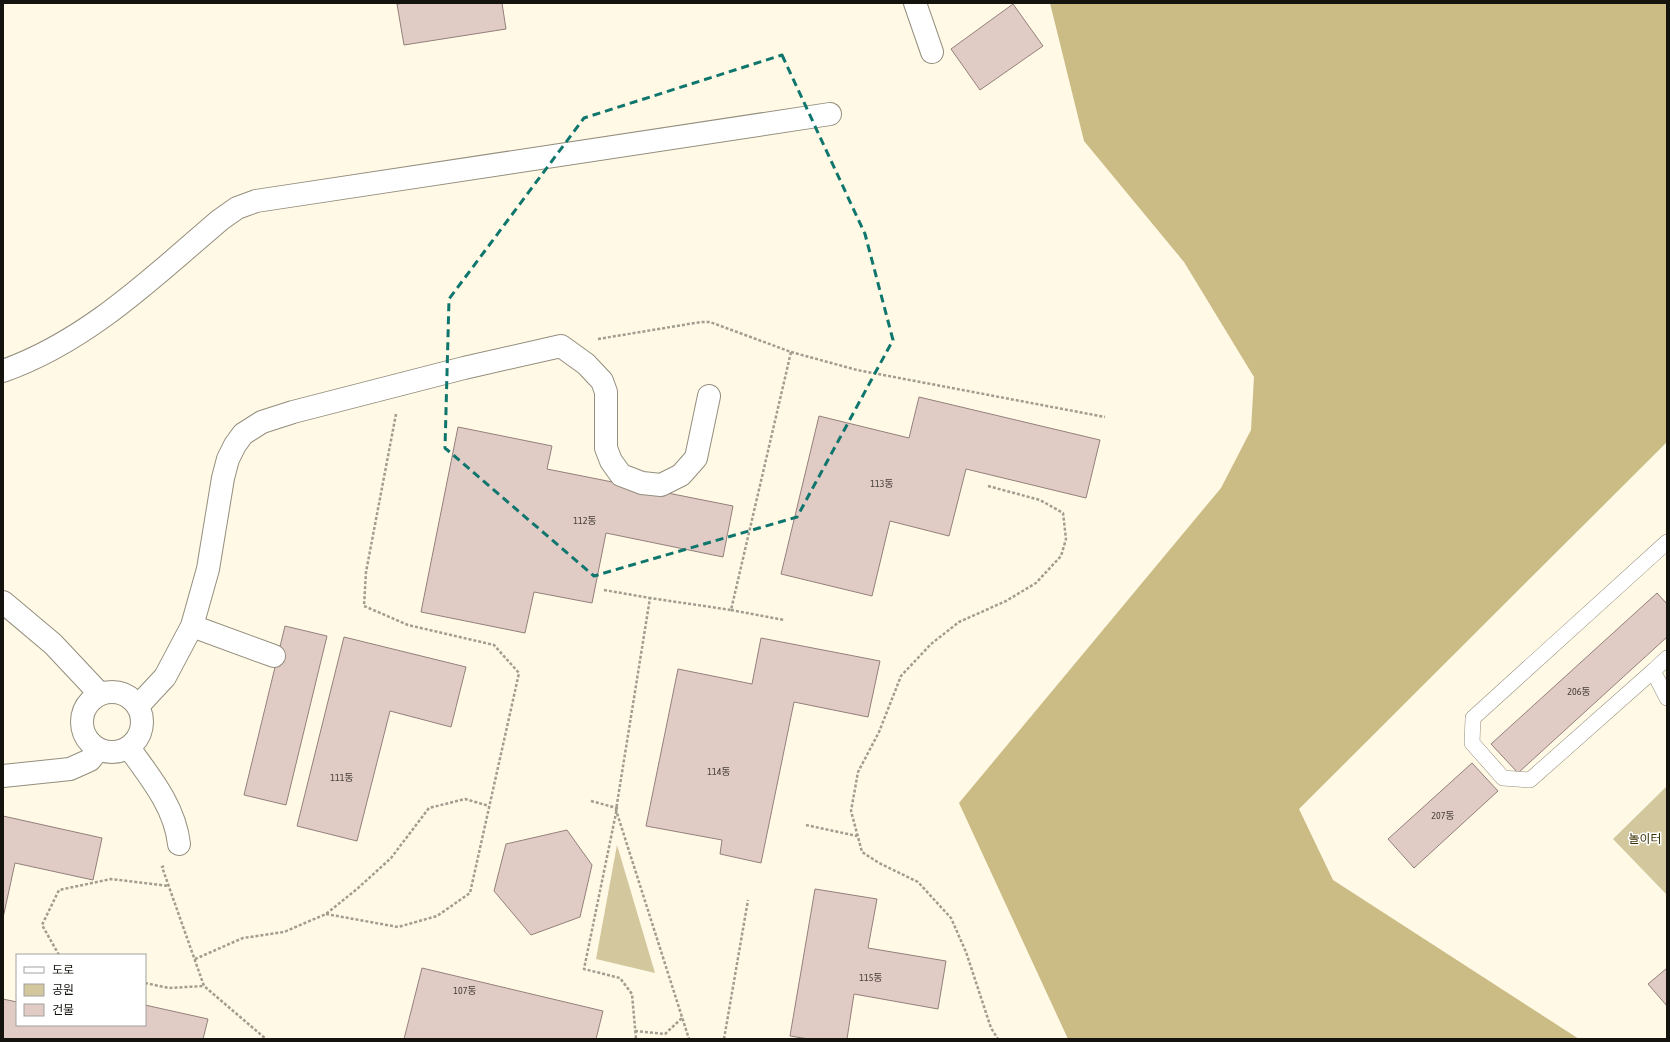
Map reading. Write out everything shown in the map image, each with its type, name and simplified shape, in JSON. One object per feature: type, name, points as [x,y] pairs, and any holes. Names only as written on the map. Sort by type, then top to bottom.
[{"type":"street","points":[[915,3],[932,52]]},
{"type":"street","points":[[3,371],[57,348],[116,309],[220,220],[237,208],[256,201],[830,114]]},
{"type":"street","points":[[138,706],[153,692],[165,677],[192,626],[208,569],[225,472],[235,445],[243,434],[262,422],[272,418],[464,368],[561,346],[586,364],[602,381],[606,392],[606,448],[611,461],[621,475],[642,483],[662,485],[680,475],[696,458],[709,396]]},
{"type":"street","points":[[3,602],[53,644],[100,694]]},
{"type":"street","points":[[192,626],[274,656]]},
{"type":"street","points":[[117,692],[132,699],[138,706],[142,714],[140,733],[129,748],[119,752],[109,753],[98,750],[90,744],[84,736],[81,726],[85,707],[91,699],[100,694],[117,692]]},
{"type":"street","points":[[129,748],[152,779],[170,809],[177,828],[178,844]]},
{"type":"street","points":[[3,776],[70,769],[90,760],[98,750]]},
{"type":"lane","points":[[1667,542],[1473,718],[1472,743],[1503,778],[1530,780],[1667,658]]},
{"type":"lane","points":[[1653,671],[1667,698]]},
{"type":"path","points":[[561,346],[701,322],[710,322],[791,352],[857,370],[1105,417]]},
{"type":"path","points":[[731,610],[791,352]]},
{"type":"path","points":[[326,914],[398,927],[437,916],[470,893],[519,672],[494,645],[408,625],[364,606],[366,572],[400,394],[398,386]]},
{"type":"path","points":[[988,486],[1040,500],[1063,512],[1066,539],[1061,556],[1036,583],[1006,601],[959,622],[931,644],[901,676],[880,732],[858,772],[851,812],[862,852],[879,863],[918,882],[951,918],[966,952],[991,1028],[998,1039]]},
{"type":"path","points":[[604,590],[784,620]]},
{"type":"path","points":[[636,1039],[632,994],[620,978],[584,969],[617,808],[650,598]]},
{"type":"path","points":[[195,959],[243,938],[284,932],[326,914],[357,889],[391,858],[429,808],[465,799],[489,806]]},
{"type":"path","points":[[591,801],[617,808]]},
{"type":"path","points":[[617,808],[616,810],[689,1039]]},
{"type":"path","points":[[806,825],[857,836]]},
{"type":"path","points":[[178,844],[162,867],[204,986],[266,1039]]},
{"type":"path","points":[[58,954],[42,925],[60,890],[111,879],[169,886]]},
{"type":"path","points":[[724,1039],[748,900]]},
{"type":"path","points":[[146,983],[169,988],[204,986]]},
{"type":"path","points":[[635,1031],[665,1034],[682,1018]]},
{"type":"highlighted area","points":[[782,55],[865,234],[893,340],[797,517],[594,576],[445,448],[449,299],[584,118]]},
{"type":"green space","name":"놀이터","points":[[1667,786],[1667,895],[1613,839]]},
{"type":"green space","points":[[617,845],[655,973],[596,959]]},
{"type":"shaded area","points":[[1050,3],[1667,3],[1667,442],[1299,809],[1333,880],[1579,1039],[1068,1039],[959,803],[1221,488],[1251,430],[1254,377],[1184,262],[1084,141]]},
{"type":"building","points":[[502,3],[506,29],[404,45],[397,4]]},
{"type":"building","points":[[1013,4],[1043,46],[980,90],[951,49]]},
{"type":"building","points":[[919,397],[1100,440],[1086,498],[966,469],[949,536],[890,521],[872,596],[781,574],[819,416],[909,438]]},
{"type":"building","points":[[458,427],[552,446],[547,469],[733,506],[723,557],[606,533],[592,603],[534,592],[525,633],[421,612]]},
{"type":"building","points":[[1657,593],[1667,604],[1667,637],[1518,773],[1491,744]]},
{"type":"building","points":[[285,626],[327,636],[286,805],[244,795]]},
{"type":"building","points":[[344,637],[466,667],[451,727],[390,711],[357,841],[297,826]]},
{"type":"building","points":[[761,638],[880,661],[868,717],[794,702],[761,863],[720,854],[722,840],[646,826],[678,669],[752,684]]},
{"type":"building","points":[[1472,763],[1498,791],[1414,868],[1388,839]]},
{"type":"building","points":[[3,816],[102,838],[93,880],[15,863],[3,918]]},
{"type":"building","points":[[567,830],[592,865],[580,917],[531,935],[494,891],[506,844]]},
{"type":"building","points":[[815,889],[877,899],[868,948],[946,961],[938,1009],[854,994],[847,1039],[809,1039],[790,1036]]},
{"type":"building","points":[[422,968],[603,1011],[596,1039],[404,1039]]},
{"type":"building","points":[[1667,968],[1667,1006],[1648,984]]},
{"type":"building","points":[[3,999],[16,1002],[16,1026],[146,1026],[146,1005],[208,1019],[203,1039],[3,1039]]}]
